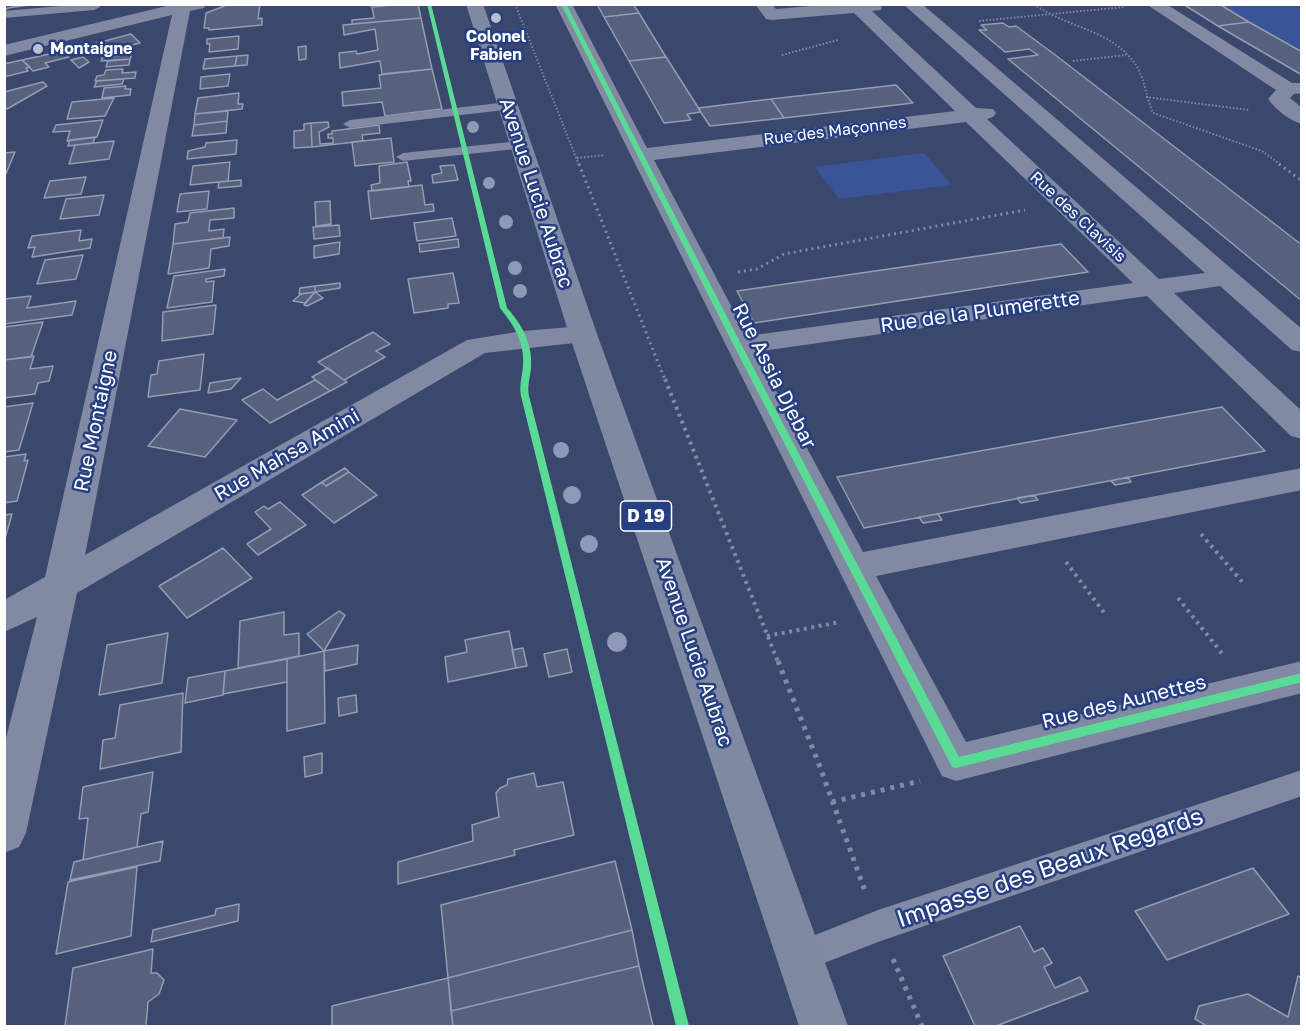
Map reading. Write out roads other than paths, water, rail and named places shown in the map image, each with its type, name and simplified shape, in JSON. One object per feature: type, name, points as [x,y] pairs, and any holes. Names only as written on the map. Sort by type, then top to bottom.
[{"type":"main road","name":"Avenue Lucie Aubrac","points":[[474,4],[583,334],[824,1026]]},
{"type":"street","name":"Rue Assia Djebar","points":[[563,4],[738,346],[956,763]]},
{"type":"street","points":[[763,4],[772,15],[888,4]]},
{"type":"street","points":[[911,4],[1223,278],[1302,344]]},
{"type":"street","points":[[1154,4],[1295,88],[1278,99],[1300,117]]},
{"type":"street","points":[[85,31],[95,6]]},
{"type":"street","points":[[4,51],[190,6]]},
{"type":"street","name":"Rue Montaigne","points":[[4,833],[190,6]]},
{"type":"street","name":"Rue des Clavisis","points":[[855,6],[1302,429]]},
{"type":"street","points":[[117,8],[144,17]]},
{"type":"street","name":"Rue des Maçonnes","points":[[640,155],[1029,108]]},
{"type":"street","name":"Rue de la Plumerette","points":[[738,346],[1223,278]]},
{"type":"street","name":"Rue Mahsa Amini","points":[[4,618],[477,346],[583,334]]},
{"type":"street","points":[[853,567],[1302,479]]},
{"type":"street","name":"Rue des Aunettes","points":[[956,763],[1302,677]]},
{"type":"lane","points":[[374,5],[379,4]]},
{"type":"lane","points":[[4,15],[95,6]]},
{"type":"lane","points":[[350,124],[508,106]]},
{"type":"lane","points":[[403,157],[520,145]]},
{"type":"lane","name":"Impasse des Beaux Regards","points":[[801,956],[878,926],[1302,783]]},
{"type":"place","name":"Colonel Fabien","points":[[496,18]]},
{"type":"place","name":"Montaigne","points":[[38,49]]}]
